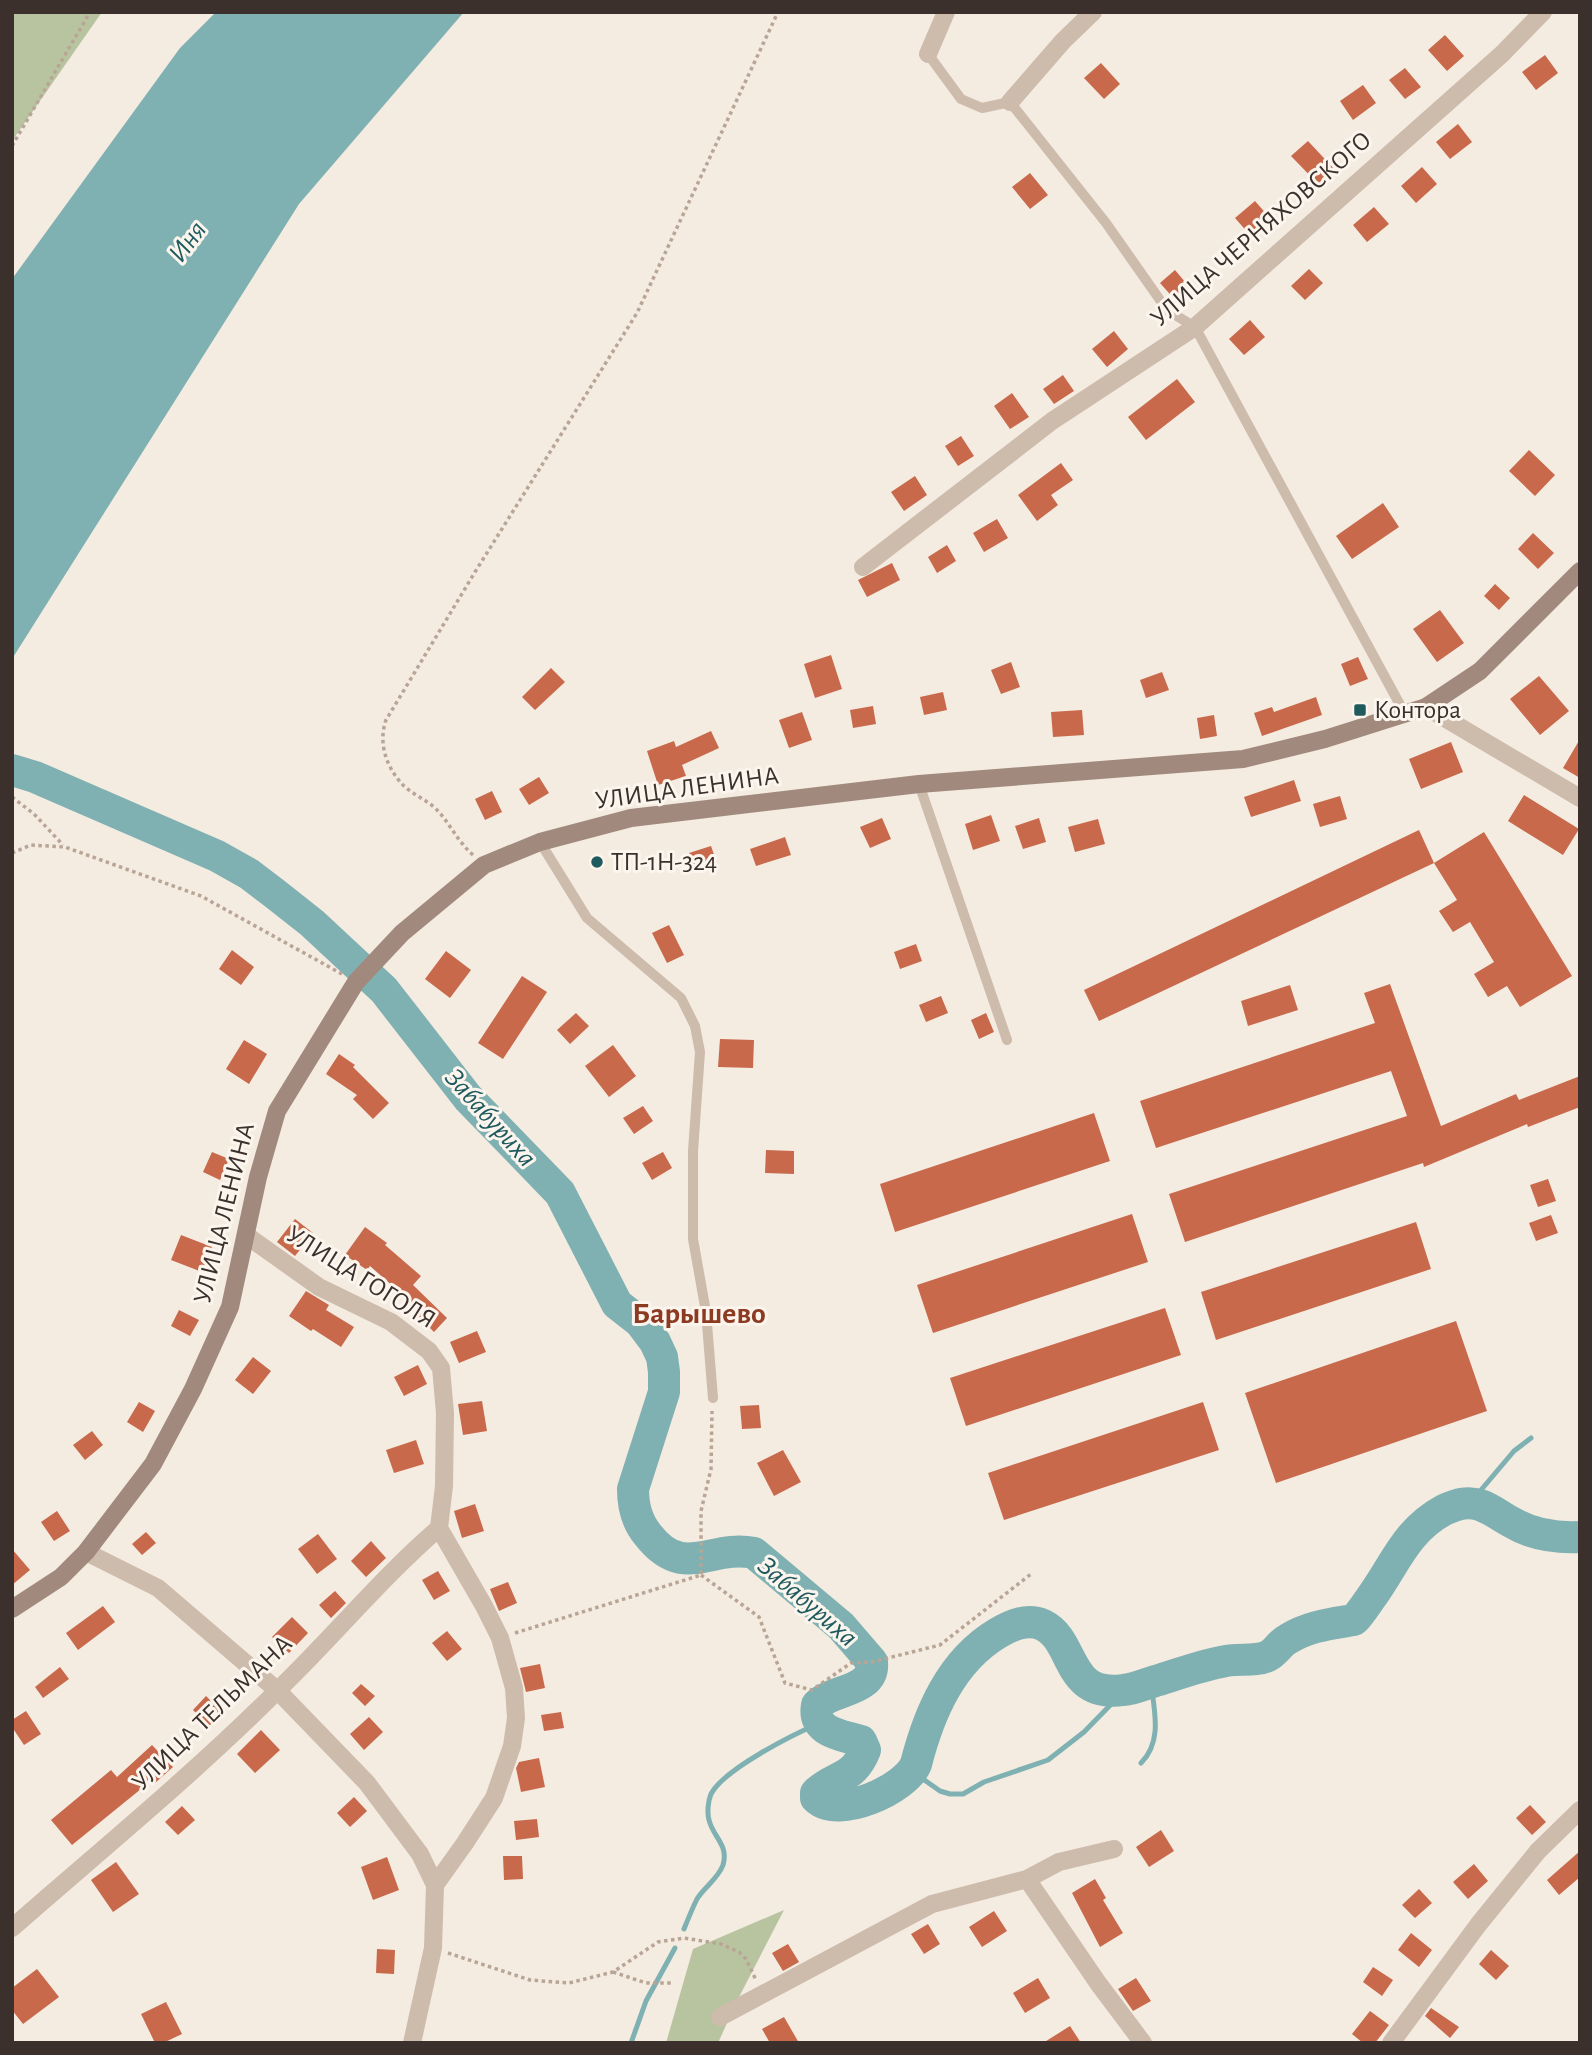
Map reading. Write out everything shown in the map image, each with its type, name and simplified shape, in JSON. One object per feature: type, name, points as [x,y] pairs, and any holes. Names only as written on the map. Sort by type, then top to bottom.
[{"type":"main road","name":"УЛИЦА ЛЕНИНА","points":[[12,1609],[61,1577],[86,1552],[152,1464],[193,1389],[230,1307],[257,1177],[277,1111],[356,982],[387,947],[485,865],[540,842],[631,818],[919,784],[1243,759],[1325,739],[1426,707],[1480,671],[1580,571]]},
{"type":"street","points":[[928,54],[946,12]]},
{"type":"street","points":[[1010,102],[1063,41],[1093,12]]},
{"type":"street","name":"УЛИЦА ЧЕРНЯХОВСКОГО","points":[[863,567],[1052,421],[1195,327],[1502,54],[1544,12]]},
{"type":"street","points":[[1426,707],[1580,798]]},
{"type":"street","name":"УЛИЦА ГОГОЛЯ","points":[[246,1236],[319,1287],[391,1322],[429,1351],[441,1368],[445,1413],[444,1486],[439,1528]]},
{"type":"street","points":[[435,1885],[494,1798],[512,1746],[516,1718],[514,1688],[500,1638],[485,1606],[439,1528]]},
{"type":"street","name":"УЛИЦА ТЕЛЬМАНА","points":[[12,1928],[132,1825],[278,1690],[405,1558],[439,1528]]},
{"type":"street","points":[[86,1552],[158,1588],[278,1690],[367,1783],[420,1854],[435,1885],[433,1948],[412,2043]]},
{"type":"street","points":[[1391,2043],[1478,1925],[1538,1852],[1580,1810]]},
{"type":"street","points":[[720,2017],[932,1904],[1027,1879],[1059,1862],[1114,1849]]},
{"type":"street","points":[[1027,1879],[1097,1983],[1143,2043]]},
{"type":"lane","points":[[928,54],[961,99],[982,108],[1010,102],[1106,223],[1167,310],[1195,327],[1405,714]]},
{"type":"lane","points":[[919,784],[1007,1040]]},
{"type":"lane","points":[[540,842],[587,918],[681,998],[695,1026],[701,1052],[693,1151],[693,1239],[706,1312],[713,1398]]},
{"type":"path","points":[[12,146],[90,12]]},
{"type":"path","points":[[485,865],[458,842],[436,808],[403,785],[385,759],[381,733],[383,727],[475,572],[637,313],[778,12]]},
{"type":"path","points":[[12,796],[65,846]]},
{"type":"path","points":[[12,853],[31,845],[65,846],[201,896],[356,982]]},
{"type":"path","points":[[701,1575],[701,1511],[711,1469],[713,1398]]},
{"type":"path","points":[[701,1575],[759,1617],[785,1682],[812,1690],[851,1663],[872,1662],[940,1645],[1031,1574]]},
{"type":"path","points":[[500,1638],[701,1575]]},
{"type":"path","points":[[433,1948],[530,1980],[547,1983],[583,1981],[613,1972],[658,1942],[684,1938],[721,1944],[739,1952],[747,1959],[762,1995]]},
{"type":"path","points":[[613,1972],[646,1983],[671,1983]]},
{"type":"green space","points":[[12,12],[102,12],[12,141]]},
{"type":"green space","points":[[784,1910],[718,2043],[666,2043],[693,1949]]},
{"type":"water","name":"Иня","points":[[216,12],[464,12],[299,204],[12,659],[12,279],[180,48]]},
{"type":"building","points":[[1445,35],[1464,56],[1447,71],[1428,50]]},
{"type":"building","points":[[1545,55],[1558,73],[1536,90],[1522,72]]},
{"type":"building","points":[[1101,63],[1120,84],[1104,99],[1084,78]]},
{"type":"building","points":[[1405,68],[1421,87],[1405,99],[1389,80]]},
{"type":"building","points":[[1363,85],[1376,103],[1353,120],[1340,101]]},
{"type":"building","points":[[1458,124],[1472,142],[1450,159],[1436,142]]},
{"type":"building","points":[[1308,141],[1336,171],[1320,186],[1291,156]]},
{"type":"building","points":[[1422,167],[1437,184],[1416,203],[1401,186]]},
{"type":"building","points":[[1030,173],[1048,195],[1030,209],[1012,187]]},
{"type":"building","points":[[1255,201],[1269,217],[1249,234],[1235,218]]},
{"type":"building","points":[[1374,207],[1389,224],[1367,242],[1353,225]]},
{"type":"building","points":[[1309,269],[1323,283],[1305,300],[1291,286]]},
{"type":"building","points":[[1175,270],[1191,289],[1176,301],[1160,283]]},
{"type":"building","points":[[1250,320],[1265,337],[1244,355],[1229,339]]},
{"type":"building","points":[[1114,331],[1128,349],[1107,367],[1092,349]]},
{"type":"building","points":[[1063,375],[1074,391],[1054,404],[1043,389]]},
{"type":"building","points":[[1177,379],[1195,402],[1146,440],[1128,417]]},
{"type":"building","points":[[1012,393],[1029,417],[1010,429],[994,406]]},
{"type":"building","points":[[961,436],[974,456],[958,466],[945,446]]},
{"type":"building","points":[[1529,450],[1555,475],[1535,496],[1509,471]]},
{"type":"building","points":[[1061,463],[1073,480],[1051,495],[1058,505],[1037,521],[1018,495]]},
{"type":"building","points":[[915,476],[927,495],[904,511],[891,492]]},
{"type":"building","points":[[1383,503],[1399,527],[1352,559],[1336,536]]},
{"type":"building","points":[[997,519],[1008,538],[984,552],[973,533]]},
{"type":"building","points":[[1533,533],[1554,553],[1538,569],[1518,549]]},
{"type":"building","points":[[947,545],[956,561],[937,573],[928,557]]},
{"type":"building","points":[[892,563],[900,580],[867,597],[858,580]]},
{"type":"building","points":[[1495,584],[1510,598],[1499,610],[1484,596]]},
{"type":"building","points":[[1440,610],[1464,643],[1437,662],[1413,629]]},
{"type":"building","points":[[831,655],[842,689],[815,698],[804,664]]},
{"type":"building","points":[[1358,657],[1368,679],[1350,686],[1341,664]]},
{"type":"building","points":[[1011,662],[1020,687],[1001,694],[991,670]]},
{"type":"building","points":[[551,668],[565,682],[535,710],[522,697]]},
{"type":"building","points":[[1162,672],[1169,690],[1146,698],[1140,680]]},
{"type":"building","points":[[1539,676],[1569,711],[1540,735],[1510,699]]},
{"type":"building","points":[[943,692],[947,710],[924,715],[920,697]]},
{"type":"building","points":[[1316,697],[1322,715],[1262,736],[1254,713],[1272,707],[1274,712]]},
{"type":"building","points":[[873,706],[876,724],[853,728],[850,710]]},
{"type":"building","points":[[1082,710],[1084,735],[1053,737],[1051,712]]},
{"type":"building","points":[[802,712],[812,740],[789,748],[779,720]]},
{"type":"building","points":[[1214,715],[1217,736],[1200,739],[1197,718]]},
{"type":"building","points":[[711,731],[719,748],[682,765],[686,776],[658,785],[647,751],[674,741],[676,747]]},
{"type":"building","points":[[1580,739],[1580,778],[1563,768]]},
{"type":"building","points":[[1451,742],[1463,772],[1421,789],[1409,759]]},
{"type":"building","points":[[539,777],[549,793],[529,805],[519,789]]},
{"type":"building","points":[[1294,780],[1301,801],[1251,817],[1244,797]]},
{"type":"building","points":[[492,791],[502,812],[485,820],[475,799]]},
{"type":"building","points":[[1524,795],[1579,829],[1563,855],[1508,821]]},
{"type":"building","points":[[1340,796],[1347,819],[1320,827],[1313,804]]},
{"type":"building","points":[[991,815],[1000,841],[973,850],[965,824]]},
{"type":"building","points":[[882,818],[891,839],[870,848],[860,827]]},
{"type":"building","points":[[1039,818],[1046,842],[1023,849],[1015,826]]},
{"type":"building","points":[[1098,819],[1105,844],[1075,852],[1068,827]]},
{"type":"building","points":[[1419,830],[1434,863],[1099,1021],[1084,990]]},
{"type":"building","points":[[1484,832],[1572,976],[1520,1007],[1507,986],[1488,997],[1474,974],[1494,962],[1470,922],[1453,932],[1439,911],[1457,900],[1434,863]]},
{"type":"building","points":[[785,837],[791,855],[756,866],[750,849]]},
{"type":"building","points":[[711,846],[717,863],[695,871],[689,853]]},
{"type":"building","points":[[669,925],[684,955],[667,963],[652,933]]},
{"type":"building","points":[[916,944],[922,961],[900,969],[894,952]]},
{"type":"building","points":[[232,950],[254,967],[241,985],[219,969]]},
{"type":"building","points":[[446,951],[471,970],[450,998],[425,979]]},
{"type":"building","points":[[522,976],[547,992],[503,1059],[478,1043]]},
{"type":"building","points":[[1390,984],[1441,1126],[1516,1094],[1519,1100],[1580,1076],[1580,1107],[1528,1127],[1527,1124],[1424,1167],[1423,1163],[1185,1242],[1169,1194],[1407,1116],[1391,1071],[1156,1148],[1140,1101],[1375,1023],[1364,993]]},
{"type":"building","points":[[1290,985],[1298,1010],[1248,1026],[1241,1001]]},
{"type":"building","points":[[941,996],[948,1013],[926,1022],[919,1005]]},
{"type":"building","points":[[576,1013],[589,1026],[570,1044],[557,1030]]},
{"type":"building","points":[[986,1013],[994,1032],[979,1039],[971,1020]]},
{"type":"building","points":[[720,1039],[754,1040],[753,1068],[718,1067]]},
{"type":"building","points":[[244,1040],[267,1054],[249,1084],[226,1069]]},
{"type":"building","points":[[613,1045],[636,1076],[609,1097],[585,1066]]},
{"type":"building","points":[[339,1054],[355,1065],[353,1067],[389,1103],[373,1119],[353,1099],[357,1095],[326,1074]]},
{"type":"building","points":[[643,1106],[653,1121],[634,1134],[623,1118]]},
{"type":"building","points":[[1094,1113],[1110,1161],[895,1232],[880,1184]]},
{"type":"building","points":[[766,1150],[794,1151],[794,1174],[765,1173]]},
{"type":"building","points":[[212,1152],[229,1159],[220,1180],[203,1172]]},
{"type":"building","points":[[663,1152],[672,1168],[652,1180],[642,1163]]},
{"type":"building","points":[[1548,1179],[1556,1201],[1538,1207],[1530,1185]]},
{"type":"building","points":[[1132,1214],[1148,1262],[933,1333],[917,1285]]},
{"type":"building","points":[[1551,1215],[1558,1233],[1536,1241],[1529,1223]]},
{"type":"building","points":[[295,1219],[313,1233],[295,1256],[277,1242]]},
{"type":"building","points":[[1416,1222],[1431,1269],[1216,1340],[1201,1292]]},
{"type":"building","points":[[365,1227],[387,1243],[385,1245],[421,1276],[413,1285],[447,1318],[434,1332],[417,1315],[421,1311],[370,1266],[367,1270],[345,1255]]},
{"type":"building","points":[[181,1235],[212,1247],[202,1272],[171,1260]]},
{"type":"building","points":[[306,1291],[329,1305],[326,1310],[354,1327],[341,1347],[289,1316]]},
{"type":"building","points":[[1165,1308],[1181,1355],[966,1426],[950,1378]]},
{"type":"building","points":[[179,1310],[199,1320],[190,1336],[171,1326]]},
{"type":"building","points":[[1456,1321],[1487,1411],[1276,1483],[1245,1393]]},
{"type":"building","points":[[477,1331],[486,1352],[459,1363],[450,1342]]},
{"type":"building","points":[[253,1357],[271,1371],[253,1394],[235,1380]]},
{"type":"building","points":[[418,1365],[427,1384],[404,1396],[394,1377]]},
{"type":"building","points":[[482,1401],[487,1431],[463,1435],[458,1404]]},
{"type":"building","points":[[139,1402],[155,1411],[143,1432],[127,1422]]},
{"type":"building","points":[[1203,1402],[1219,1450],[1004,1520],[988,1473]]},
{"type":"building","points":[[759,1405],[761,1428],[742,1429],[740,1406]]},
{"type":"building","points":[[92,1431],[103,1445],[85,1460],[73,1445]]},
{"type":"building","points":[[416,1440],[424,1464],[394,1473],[386,1450]]},
{"type":"building","points":[[783,1450],[801,1482],[774,1496],[757,1463]]},
{"type":"building","points":[[475,1504],[484,1531],[462,1538],[454,1511]]},
{"type":"building","points":[[57,1511],[70,1531],[54,1541],[41,1522]]},
{"type":"building","points":[[146,1532],[156,1543],[142,1555],[132,1544]]},
{"type":"building","points":[[318,1534],[337,1559],[317,1574],[298,1549]]},
{"type":"building","points":[[371,1541],[386,1558],[366,1577],[351,1561]]},
{"type":"building","points":[[12,1549],[30,1570],[12,1585]]},
{"type":"building","points":[[438,1571],[450,1591],[434,1600],[422,1580]]},
{"type":"building","points":[[508,1582],[517,1603],[499,1611],[490,1589]]},
{"type":"building","points":[[335,1591],[346,1603],[331,1618],[319,1605]]},
{"type":"building","points":[[103,1606],[115,1622],[78,1650],[66,1633]]},
{"type":"building","points":[[292,1617],[308,1633],[289,1653],[272,1637]]},
{"type":"building","points":[[447,1631],[462,1649],[447,1661],[432,1643]]},
{"type":"building","points":[[540,1664],[545,1688],[526,1692],[520,1668]]},
{"type":"building","points":[[60,1667],[69,1679],[43,1698],[35,1687]]},
{"type":"building","points":[[361,1684],[375,1696],[365,1706],[352,1693]]},
{"type":"building","points":[[206,1696],[223,1713],[209,1726],[193,1710]]},
{"type":"building","points":[[26,1711],[41,1734],[24,1745],[12,1727],[12,1720]]},
{"type":"building","points":[[561,1712],[564,1728],[544,1731],[541,1715]]},
{"type":"building","points":[[369,1717],[383,1732],[364,1750],[350,1734]]},
{"type":"building","points":[[261,1730],[280,1750],[255,1773],[237,1754]]},
{"type":"building","points":[[152,1745],[173,1767],[155,1783],[152,1780],[72,1845],[51,1820],[111,1770],[117,1777]]},
{"type":"building","points":[[539,1758],[545,1787],[521,1792],[516,1768],[519,1762]]},
{"type":"building","points":[[354,1797],[367,1811],[350,1827],[337,1813]]},
{"type":"building","points":[[1530,1805],[1546,1822],[1532,1835],[1516,1818]]},
{"type":"building","points":[[182,1806],[195,1820],[178,1835],[165,1822]]},
{"type":"building","points":[[537,1819],[539,1837],[516,1840],[514,1821]]},
{"type":"building","points":[[1161,1830],[1174,1851],[1149,1867],[1136,1847]]},
{"type":"building","points":[[1580,1851],[1580,1877],[1559,1895],[1547,1880]]},
{"type":"building","points":[[503,1856],[522,1856],[523,1879],[504,1880]]},
{"type":"building","points":[[387,1857],[399,1890],[373,1900],[361,1867]]},
{"type":"building","points":[[116,1862],[139,1894],[113,1912],[91,1880]]},
{"type":"building","points":[[1474,1864],[1488,1881],[1468,1899],[1453,1882]]},
{"type":"building","points":[[1095,1879],[1106,1898],[1103,1900],[1123,1933],[1100,1947],[1072,1893]]},
{"type":"building","points":[[1419,1889],[1432,1903],[1415,1918],[1402,1905]]},
{"type":"building","points":[[994,1911],[1007,1931],[982,1947],[969,1927]]},
{"type":"building","points":[[928,1924],[940,1944],[924,1954],[911,1934]]},
{"type":"building","points":[[1411,1933],[1432,1950],[1419,1967],[1398,1950]]},
{"type":"building","points":[[788,1944],[799,1962],[783,1971],[772,1953]]},
{"type":"building","points":[[377,1949],[395,1950],[394,1974],[376,1973]]},
{"type":"building","points":[[1491,1950],[1509,1966],[1496,1980],[1479,1964]]},
{"type":"building","points":[[1373,1967],[1393,1980],[1382,1996],[1363,1982]]},
{"type":"building","points":[[37,1969],[59,1997],[23,2024],[12,2010],[12,1988]]},
{"type":"building","points":[[1038,1978],[1050,1998],[1025,2013],[1013,1993]]},
{"type":"building","points":[[1136,1978],[1151,2001],[1133,2011],[1118,1989]]},
{"type":"building","points":[[166,2002],[182,2034],[163,2043],[155,2043],[141,2014]]},
{"type":"building","points":[[1431,2008],[1459,2027],[1450,2038],[1425,2016]]},
{"type":"building","points":[[1370,2011],[1389,2025],[1375,2043],[1363,2043],[1352,2034]]},
{"type":"building","points":[[784,2017],[799,2043],[770,2043],[762,2029]]},
{"type":"building","points":[[1070,2026],[1081,2043],[1043,2043]]},
{"type":"waterway","name":"Забабуриха","points":[[12,770],[35,777],[217,856],[249,874],[274,893],[312,923],[384,990],[468,1098],[560,1193],[617,1304],[640,1322],[662,1357],[664,1392],[633,1489],[636,1513],[644,1530],[661,1549],[686,1559],[724,1553],[754,1553],[841,1626],[872,1662],[871,1672],[860,1685],[817,1705],[819,1722],[824,1727],[861,1741],[865,1750],[855,1767],[816,1793],[816,1798],[826,1804],[855,1804],[870,1799],[886,1792],[910,1774],[935,1708],[955,1673],[982,1645],[1014,1625],[1037,1623],[1054,1633],[1081,1677],[1091,1685],[1104,1690],[1128,1689],[1217,1663],[1263,1658],[1304,1631],[1354,1620],[1410,1538],[1431,1518],[1453,1506],[1475,1504],[1537,1533],[1580,1537]]},
{"type":"waterway","points":[[1470,1503],[1514,1451],[1531,1438]]},
{"type":"waterway","points":[[1141,1763],[1148,1754],[1155,1735],[1151,1683]]},
{"type":"waterway","points":[[913,1772],[940,1791],[963,1794],[984,1782],[1048,1760],[1084,1732],[1125,1690]]},
{"type":"waterway","points":[[684,1929],[697,1899],[718,1875],[723,1865],[724,1852],[708,1817],[711,1794],[718,1784],[744,1763],[820,1723]]},
{"type":"waterway","points":[[631,2043],[646,2001],[675,1948]]},
{"type":"place","name":"Контора","points":[[1360,710]]},
{"type":"place","name":"ТП-1Н-324","points":[[597,862]]},
{"type":"district","name":"Барышево","points":[[699,1314]]}]
